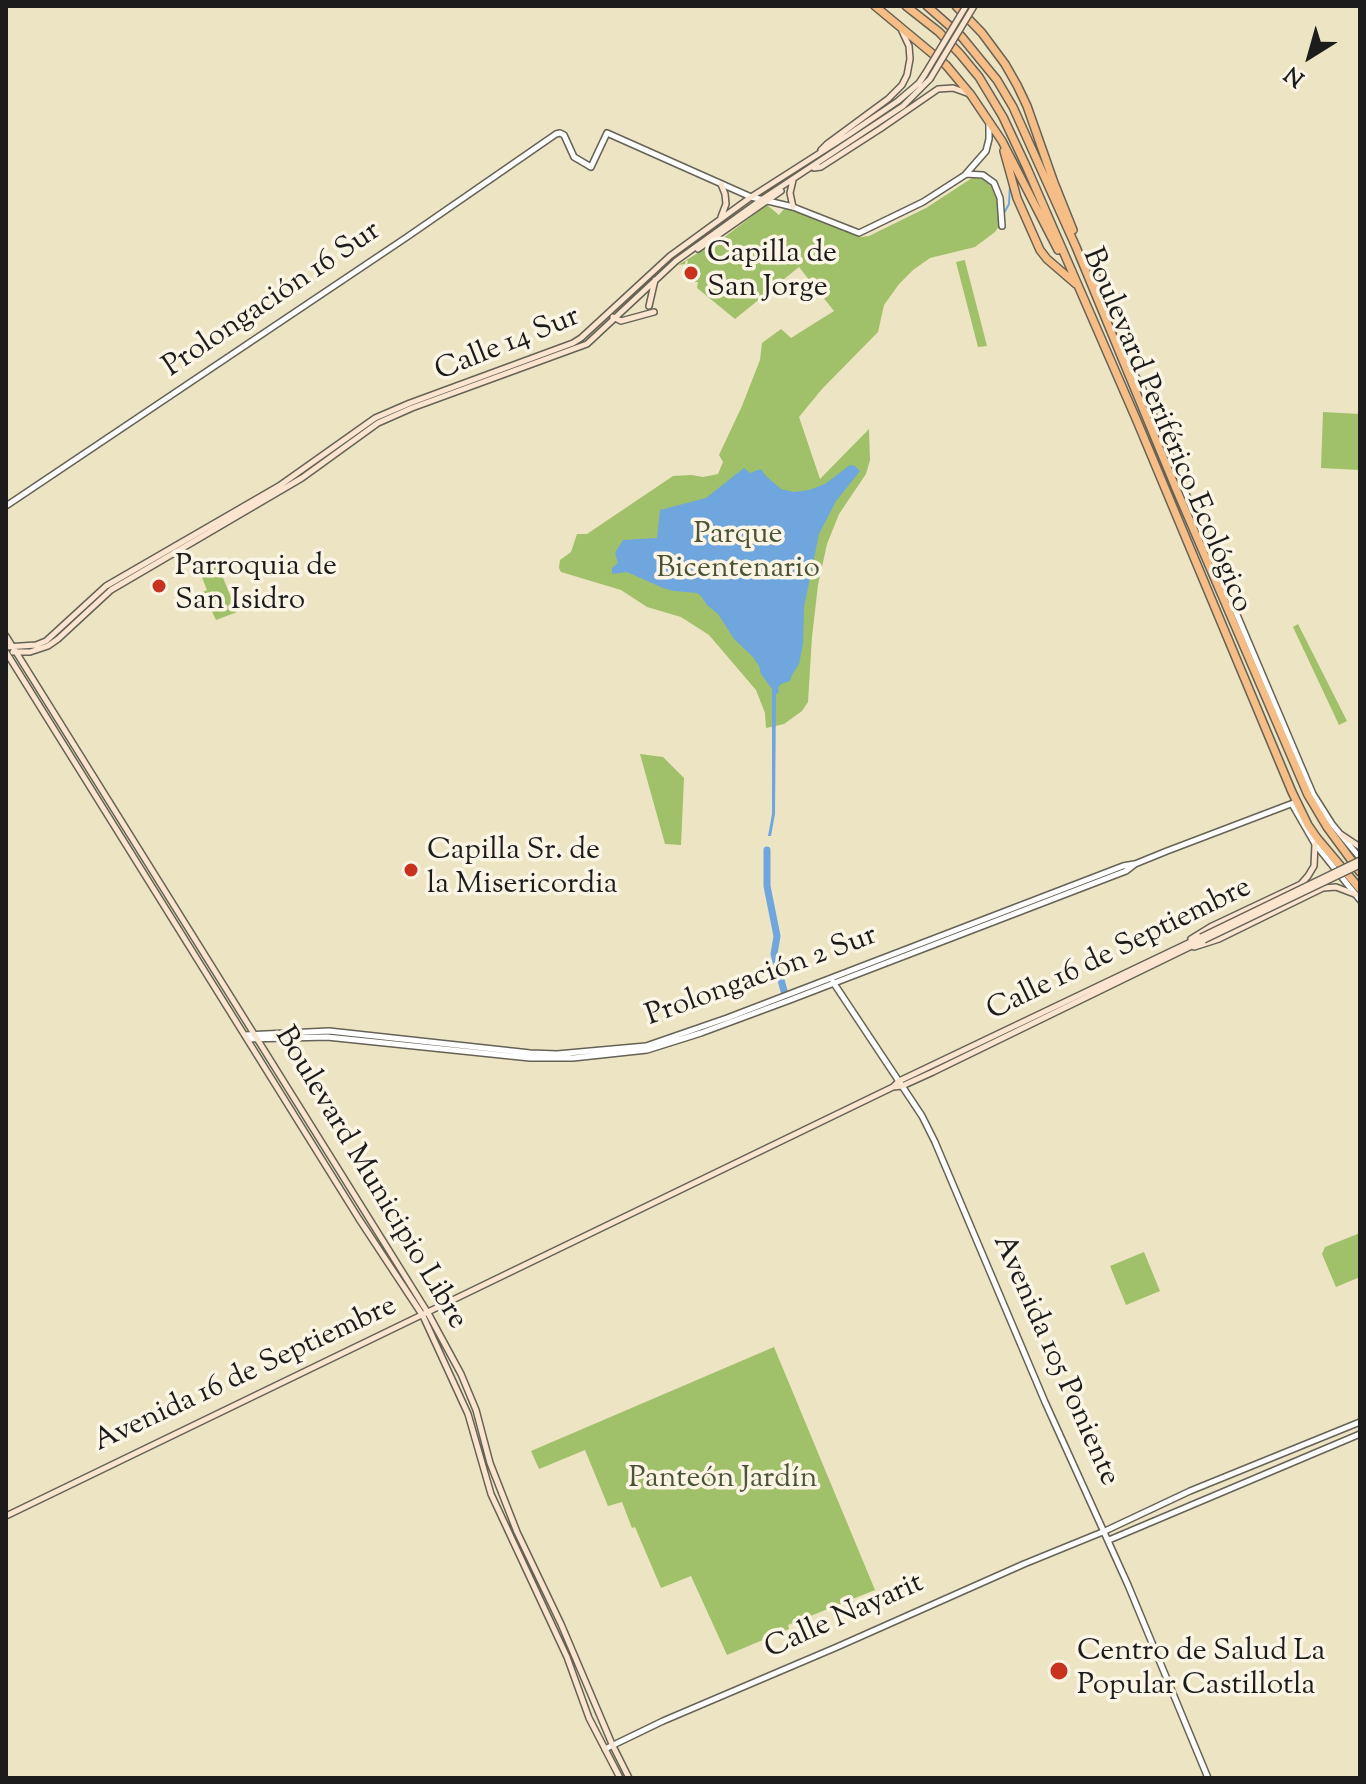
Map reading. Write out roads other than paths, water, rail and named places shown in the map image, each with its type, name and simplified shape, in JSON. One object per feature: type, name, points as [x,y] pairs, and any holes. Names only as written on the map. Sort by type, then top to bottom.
[{"type":"highway","points":[[875,6],[946,65],[971,95],[1002,141],[1065,265],[1074,275]]},
{"type":"highway","name":"Boulevard Periférico Ecológico","points":[[906,6],[930,24],[960,54],[992,98],[1074,275],[1295,803],[1359,895]]},
{"type":"highway","name":"Boulevard Periférico Ecológico","points":[[927,6],[961,36],[997,80],[1013,107],[1076,247],[1308,795],[1360,872]]},
{"type":"highway","points":[[956,6],[982,33],[1017,85],[1075,235],[1076,247]]},
{"type":"highway","points":[[1002,141],[1017,198],[1040,250],[1077,285]]},
{"type":"highway","points":[[1096,276],[1097,298]]},
{"type":"main road","name":"Calle 14 Sur","points":[[9,650],[30,652],[43,649],[111,590],[302,478],[378,423],[587,344],[689,251],[809,169],[919,83],[966,6]]},
{"type":"main road","name":"Calle 14 Sur","points":[[9,650],[46,641],[106,586],[279,486],[375,418],[573,343],[587,334],[664,261],[718,220],[818,155],[903,106],[924,87],[974,6]]},
{"type":"main road","points":[[818,155],[827,144],[878,107],[902,85],[909,69],[910,55],[905,34],[899,26]]},
{"type":"main road","points":[[809,169],[821,167],[938,89],[953,88],[971,95]]},
{"type":"main road","points":[[791,181],[793,207]]},
{"type":"main road","points":[[718,220],[726,204],[721,184]]},
{"type":"main road","points":[[649,306],[655,279]]},
{"type":"main road","points":[[609,313],[621,321],[654,312]]},
{"type":"main road","name":"Boulevard Municipio Libre","points":[[6,636],[9,650],[206,976],[359,1219],[425,1315],[468,1414],[491,1494],[567,1657],[589,1718],[620,1778]]},
{"type":"main road","name":"Boulevard Municipio Libre","points":[[9,650],[23,664],[257,1036],[461,1374],[517,1532],[629,1778]]},
{"type":"main road","points":[[23,664],[30,652]]},
{"type":"main road","points":[[1342,835],[1360,847]]},
{"type":"main road","points":[[1187,946],[1212,926],[1301,884],[1312,871],[1315,844]]},
{"type":"main road","name":"Calle 16 de Septiembre","points":[[900,1084],[1360,861]]},
{"type":"main road","points":[[1187,946],[1219,939],[1323,888],[1336,887],[1359,895]]},
{"type":"main road","name":"Avenida 16 de Septiembre","points":[[6,1516],[900,1084]]},
{"type":"street","points":[[721,184],[751,197],[793,207],[861,232],[923,202],[965,175],[986,151],[988,119]]},
{"type":"street","name":"Prolongación 16 Sur","points":[[6,506],[556,134],[563,134],[574,157],[591,167],[607,133],[721,184]]},
{"type":"street","points":[[965,175],[983,175],[994,183],[1000,198],[1002,226]]},
{"type":"street","points":[[1119,350],[1142,387],[1313,794],[1360,861]]},
{"type":"street","points":[[1295,803],[1315,844],[1359,895]]},
{"type":"street","name":"Prolongación 2 Sur","points":[[247,1037],[336,1037],[530,1058],[600,1056],[659,1047],[1123,866],[1295,803]]},
{"type":"street","name":"Avenida 105 Poniente","points":[[832,980],[922,1116],[940,1154],[1045,1402],[1109,1540],[1208,1778]]},
{"type":"street","name":"Calle Nayarit","points":[[605,1749],[1190,1491],[1360,1422]]},
{"type":"street","points":[[1109,1540],[1360,1434]]},
{"type":"water","points":[[850,465],[860,471],[836,501],[819,534],[804,607],[799,664],[790,681],[781,684],[776,694],[775,814],[771,836],[768,836],[772,814],[772,689],[753,657],[734,639],[718,614],[701,596],[663,588],[627,572],[612,574],[612,568],[618,563],[615,553],[623,540],[657,538],[660,510],[706,498],[744,468],[750,473],[761,469],[781,489],[794,492],[825,484]]},
{"type":"waterway","points":[[1004,213],[1009,204],[1010,185]]},
{"type":"waterway","points":[[767,849],[766,883],[776,938],[773,952],[783,990]]},
{"type":"waterway","points":[[767,850],[767,886],[777,936],[774,954],[784,991]]},
{"type":"place","name":"Capilla de San Jorge","points":[[691,273]]},
{"type":"place","name":"Parroquia de San Isidro","points":[[159,586]]},
{"type":"place","name":"Capilla Sr. de la Misericordia","points":[[411,870]]},
{"type":"place","name":"Centro de Salud La Popular Castillotla","points":[[1059,1671]]},
{"type":"park label","name":"Parque Bicentenario","points":[[738,554]]},
{"type":"park label","name":"Panteón Jardín","points":[[723,1481]]}]
